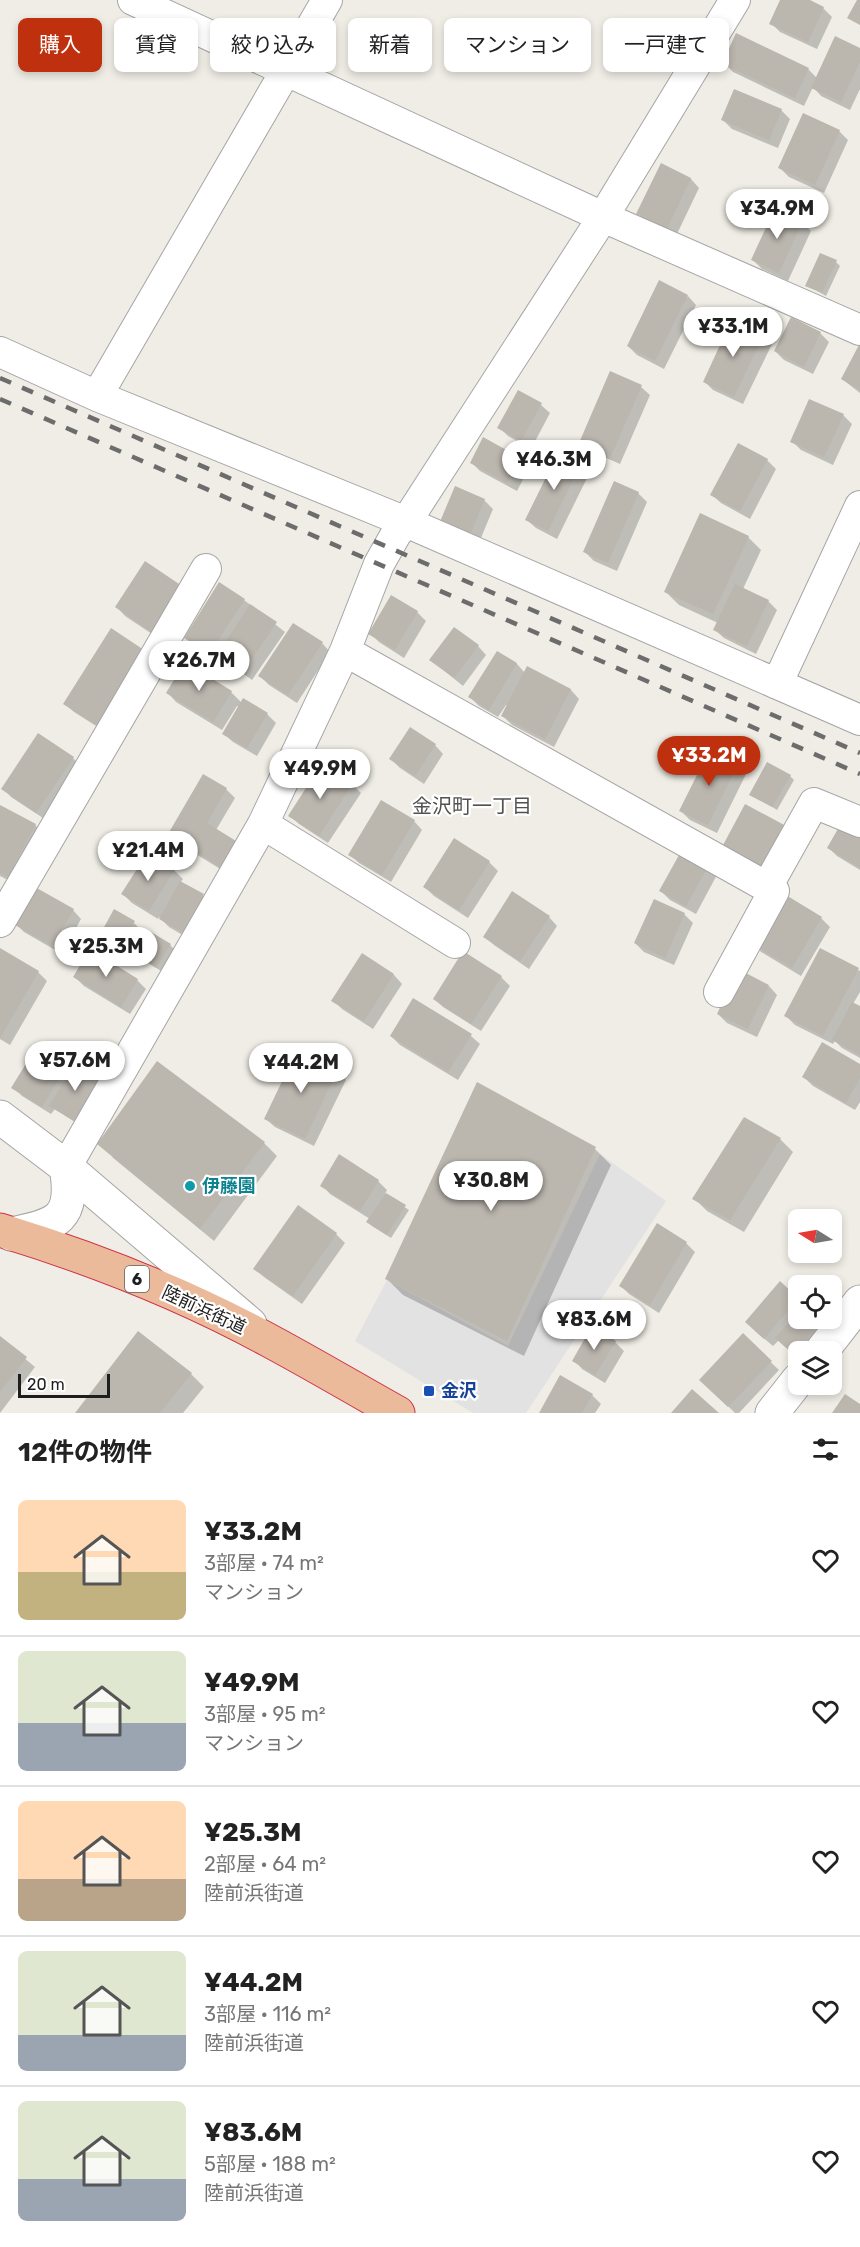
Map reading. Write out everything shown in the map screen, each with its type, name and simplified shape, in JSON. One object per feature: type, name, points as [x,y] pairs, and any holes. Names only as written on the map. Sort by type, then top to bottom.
[{"type":"highway","name":"陸前浜街道","points":[[4,1237],[100,1264],[169,1292],[269,1340],[398,1413]]},
{"type":"street","points":[[133,0],[210,35]]},
{"type":"street","points":[[316,18],[327,0]]},
{"type":"street","points":[[4,1237],[44,1228],[56,1222],[67,1206],[70,1189],[66,1167],[263,824],[345,651],[379,564],[603,217],[735,0]]},
{"type":"street","points":[[97,396],[284,72]]},
{"type":"street","points":[[292,72],[603,217],[860,330]]},
{"type":"street","points":[[0,352],[97,396],[406,522],[860,720]]},
{"type":"street","points":[[777,684],[860,506]]},
{"type":"street","points":[[0,922],[206,569]]},
{"type":"street","points":[[345,651],[774,891],[719,992]]},
{"type":"street","points":[[767,886],[814,803],[860,822]]},
{"type":"street","points":[[263,824],[455,943]]},
{"type":"street","points":[[0,1117],[66,1167],[269,1340]]},
{"type":"street","points":[[830,1341],[860,1302]]},
{"type":"street","points":[[772,1413],[788,1393]]},
{"type":"shaded area","points":[[600,1154],[666,1201],[526,1413],[473,1413],[355,1341],[387,1280],[508,1346]]},
{"type":"building","points":[[780,0],[810,0],[824,7],[808,42],[769,24]]},
{"type":"building","points":[[857,0],[860,0],[860,25],[847,18]]},
{"type":"building","points":[[736,33],[809,68],[795,98],[729,67],[729,48]]},
{"type":"building","points":[[835,36],[860,48],[860,62],[841,102],[811,88]]},
{"type":"building","points":[[734,89],[782,109],[769,140],[721,120]]},
{"type":"building","points":[[803,113],[840,130],[815,185],[778,168]]},
{"type":"building","points":[[661,163],[691,178],[667,229],[636,214]]},
{"type":"building","points":[[775,208],[803,221],[779,273],[751,260]]},
{"type":"building","points":[[820,253],[837,260],[822,293],[805,286]]},
{"type":"building","points":[[659,280],[688,295],[655,361],[627,346]]},
{"type":"building","points":[[791,317],[821,332],[804,367],[774,351]]},
{"type":"building","points":[[732,319],[764,334],[734,397],[703,382]]},
{"type":"building","points":[[860,343],[860,390],[841,379]]},
{"type":"building","points":[[610,371],[642,385],[611,456],[579,443]]},
{"type":"building","points":[[518,390],[542,403],[521,441],[497,428]]},
{"type":"building","points":[[809,399],[844,414],[824,457],[790,442]]},
{"type":"building","points":[[483,437],[521,458],[507,483],[470,463]]},
{"type":"building","points":[[738,443],[768,459],[740,511],[710,495]]},
{"type":"building","points":[[559,451],[582,462],[548,531],[525,520]]},
{"type":"building","points":[[614,481],[639,492],[608,563],[583,552]]},
{"type":"building","points":[[455,486],[485,499],[469,537],[439,524]]},
{"type":"building","points":[[700,513],[749,536],[713,614],[664,592]]},
{"type":"building","points":[[145,561],[185,588],[154,634],[115,607]]},
{"type":"building","points":[[219,582],[245,599],[209,654],[184,638]]},
{"type":"building","points":[[735,584],[769,600],[747,646],[713,630]]},
{"type":"building","points":[[391,595],[418,611],[395,650],[368,634]]},
{"type":"building","points":[[250,604],[277,622],[243,672],[217,655]]},
{"type":"building","points":[[293,623],[323,642],[288,695],[258,676]]},
{"type":"building","points":[[454,627],[479,645],[454,678],[429,660]]},
{"type":"building","points":[[111,628],[150,654],[102,729],[63,704]]},
{"type":"building","points":[[497,651],[517,663],[489,710],[468,697]]},
{"type":"building","points":[[185,662],[232,691],[213,722],[166,693]]},
{"type":"building","points":[[527,666],[571,689],[545,739],[501,716]]},
{"type":"building","points":[[243,698],[268,713],[247,748],[222,734]]},
{"type":"building","points":[[410,727],[436,744],[415,776],[389,759]]},
{"type":"building","points":[[38,733],[74,757],[36,813],[1,789]]},
{"type":"building","points":[[710,749],[738,764],[708,825],[679,811]]},
{"type":"building","points":[[767,762],[791,775],[772,807],[749,795]]},
{"type":"building","points":[[322,763],[353,783],[319,836],[288,816]]},
{"type":"building","points":[[203,774],[227,788],[207,823],[236,841],[220,867],[168,834]]},
{"type":"building","points":[[381,800],[415,820],[382,875],[348,855]]},
{"type":"building","points":[[745,804],[786,826],[763,869],[722,847]]},
{"type":"building","points":[[0,805],[36,824],[8,877],[0,873]]},
{"type":"building","points":[[843,820],[860,830],[860,868],[827,848]]},
{"type":"building","points":[[454,838],[490,861],[459,910],[423,887]]},
{"type":"building","points":[[684,846],[711,861],[686,906],[659,891]]},
{"type":"building","points":[[148,852],[175,869],[149,911],[121,894]]},
{"type":"building","points":[[180,881],[204,894],[182,932],[159,919]]},
{"type":"building","points":[[35,887],[74,909],[52,946],[13,924]]},
{"type":"building","points":[[512,891],[550,916],[520,961],[483,937]]},
{"type":"building","points":[[781,892],[822,917],[792,968],[751,943]]},
{"type":"building","points":[[654,899],[685,913],[665,958],[634,943]]},
{"type":"building","points":[[114,909],[135,921],[117,952],[97,940]]},
{"type":"building","points":[[146,929],[171,944],[156,968],[132,953]]},
{"type":"building","points":[[0,948],[39,971],[0,1038]]},
{"type":"building","points":[[820,948],[859,968],[823,1036],[784,1016]]},
{"type":"building","points":[[90,949],[138,979],[121,1007],[73,977]]},
{"type":"building","points":[[463,951],[502,976],[471,1024],[433,999]]},
{"type":"building","points":[[362,953],[394,974],[364,1021],[331,1001]]},
{"type":"building","points":[[738,969],[769,985],[748,1029],[717,1014]]},
{"type":"building","points":[[413,998],[472,1034],[448,1072],[390,1036]]},
{"type":"building","points":[[852,1002],[860,1006],[860,1055],[832,1040]]},
{"type":"building","points":[[40,1041],[70,1060],[42,1107],[11,1088]]},
{"type":"building","points":[[822,1042],[860,1064],[860,1078],[846,1103],[802,1077]]},
{"type":"building","points":[[297,1050],[338,1069],[305,1139],[264,1119]]},
{"type":"building","name":"伊藤園","points":[[157,1061],[265,1142],[200,1229],[97,1144]]},
{"type":"building","points":[[76,1062],[101,1077],[74,1121],[49,1106]]},
{"type":"building","points":[[477,1082],[596,1147],[507,1341],[385,1279]]},
{"type":"building","points":[[744,1117],[781,1138],[730,1220],[692,1199]]},
{"type":"building","points":[[339,1154],[379,1180],[360,1211],[320,1186]]},
{"type":"building","points":[[386,1193],[406,1205],[387,1235],[366,1222]]},
{"type":"building","points":[[298,1205],[337,1233],[293,1296],[253,1269]]},
{"type":"building","points":[[657,1223],[687,1242],[650,1305],[619,1286]]},
{"type":"building","points":[[780,1281],[788,1289],[788,1310],[764,1339],[745,1322]]},
{"type":"building","points":[[788,1323],[788,1329],[816,1329],[806,1341],[788,1341],[788,1350],[775,1338]]},
{"type":"building","points":[[592,1326],[616,1341],[595,1375],[572,1361]]},
{"type":"building","points":[[138,1331],[192,1373],[160,1413],[75,1413]]},
{"type":"building","points":[[743,1333],[772,1361],[728,1407],[699,1380]]},
{"type":"building","points":[[0,1336],[27,1357],[0,1392]]},
{"type":"building","points":[[560,1375],[593,1394],[582,1413],[539,1413]]},
{"type":"building","points":[[692,1389],[719,1413],[671,1413]]},
{"type":"building","points":[[845,1394],[860,1404],[860,1413],[832,1413]]},
{"type":"railway","points":[[0,378],[860,753]]},
{"type":"railway","points":[[0,399],[860,774]]},
{"type":"place","name":"伊藤園","points":[[190,1186]]},
{"type":"place","name":"金沢","points":[[429,1391]]},
{"type":"district","name":"金沢町一丁目","points":[[472,806]]}]
